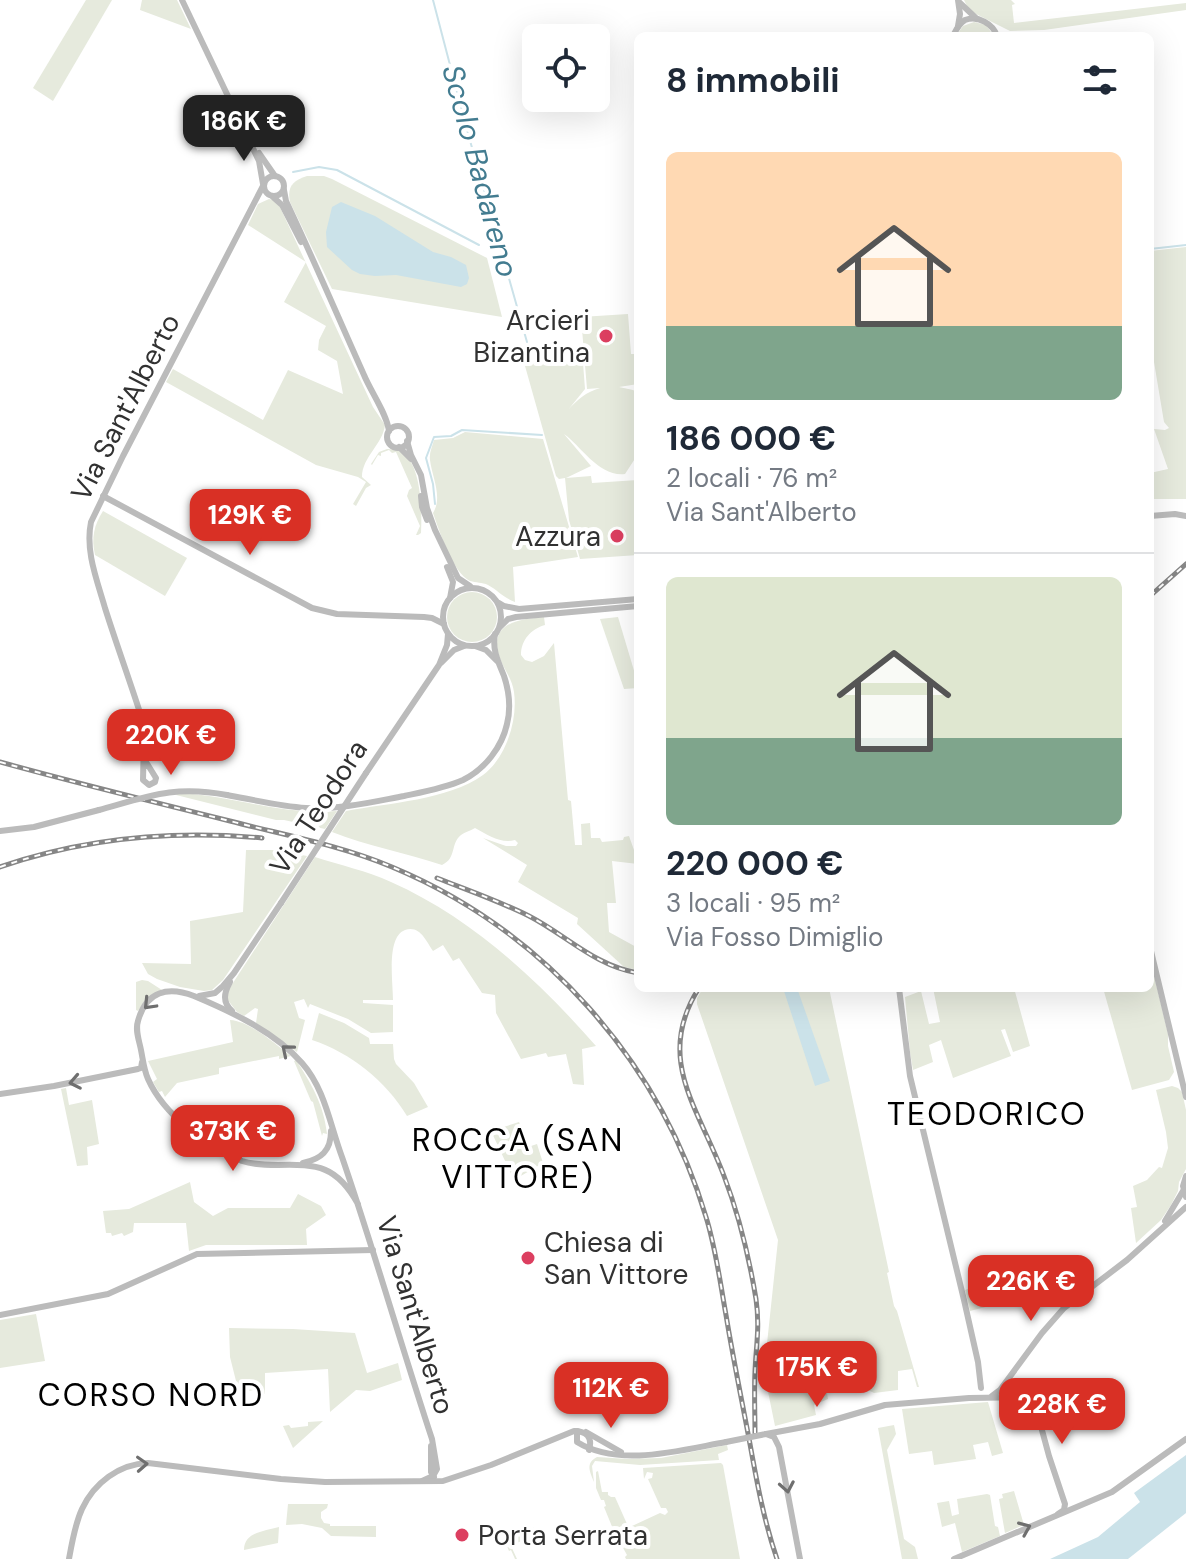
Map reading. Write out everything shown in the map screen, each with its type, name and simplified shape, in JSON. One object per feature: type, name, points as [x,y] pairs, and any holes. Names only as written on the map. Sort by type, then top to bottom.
[{"type":"street","points":[[182,0],[262,167],[264,191],[282,205],[314,266]]},
{"type":"street","points":[[959,1],[977,19]]},
{"type":"street","points":[[955,32],[960,14],[959,1]]},
{"type":"street","points":[[958,26],[965,20],[977,19],[987,22],[996,32]]},
{"type":"street","points":[[248,137],[268,168],[284,182],[286,201],[314,266],[388,422],[389,442],[399,447],[412,461],[418,474],[423,512],[452,577],[450,598],[444,608],[424,617]]},
{"type":"street","points":[[263,185],[269,177],[275,176]]},
{"type":"street","name":"Via Sant'Alberto","points":[[146,768],[143,722],[90,555],[91,522],[263,185]]},
{"type":"street","points":[[255,204],[284,190]]},
{"type":"street","points":[[379,407],[408,434],[407,441],[421,475],[429,515],[458,578],[473,588]]},
{"type":"street","points":[[389,431],[401,426]]},
{"type":"street","points":[[399,447],[407,441]]},
{"type":"street","points":[[103,496],[312,608],[337,614],[424,617],[444,624]]},
{"type":"street","points":[[1154,516],[1186,516]]},
{"type":"street","points":[[450,598],[461,590],[473,588],[485,590],[504,606],[519,609],[634,599]]},
{"type":"street","points":[[0,831],[34,827],[173,791],[204,791],[287,806],[331,808],[432,790],[464,779],[483,766],[502,741],[508,720],[510,698],[494,642],[501,620],[497,602]]},
{"type":"street","points":[[472,646],[483,644],[508,619],[516,617],[634,606]]},
{"type":"street","points":[[444,608],[444,624],[448,634],[458,642],[486,650],[497,661]]},
{"type":"street","name":"Via Teodora","points":[[439,665],[448,634]]},
{"type":"street","name":"Via Teodora","points":[[241,1018],[225,1002],[225,992],[234,973],[439,665],[454,650],[472,646]]},
{"type":"street","points":[[1154,964],[1186,1097]]},
{"type":"street","name":"Via Teodora","points":[[136,1027],[142,1008],[154,995],[167,991],[203,996],[215,993],[234,973]]},
{"type":"street","points":[[900,992],[910,1076],[962,1288],[981,1388],[990,1398]]},
{"type":"street","name":"Via Sant'Alberto","points":[[188,994],[241,1018],[292,1053],[309,1072],[321,1094],[373,1250],[432,1439],[437,1465]]},
{"type":"street","name":"Via Sant'Alberto","points":[[136,1027],[150,1083],[170,1112],[203,1139],[243,1161],[255,1164],[319,1167],[340,1178],[358,1204]]},
{"type":"street","points":[[0,1094],[138,1069],[143,1059]]},
{"type":"street","name":"Via Sant'Alberto","points":[[299,1164],[318,1159],[331,1142],[325,1105]]},
{"type":"street","points":[[1158,1231],[1184,1194],[1186,1176]]},
{"type":"street","points":[[990,1398],[997,1394],[1064,1308],[1127,1260],[1186,1207]]},
{"type":"street","points":[[0,1315],[108,1294],[197,1254],[373,1250]]},
{"type":"street","points":[[1012,1375],[1009,1389],[1019,1396]]},
{"type":"street","points":[[969,1398],[981,1388]]},
{"type":"street","points":[[557,1438],[569,1437],[589,1450],[655,1455],[843,1418],[885,1405],[969,1398],[1033,1397],[1065,1504],[1064,1510],[1058,1514]]},
{"type":"street","points":[[779,1447],[787,1430]]},
{"type":"street","points":[[69,1559],[83,1508],[114,1472],[137,1463],[325,1482],[443,1481],[580,1431],[593,1435],[616,1451],[632,1455]]},
{"type":"street","points":[[577,1442],[580,1431]]},
{"type":"street","points":[[580,1431],[591,1440],[589,1450]]},
{"type":"street","points":[[766,1434],[774,1437],[779,1447],[800,1559]]},
{"type":"street","name":"Via Sant'Alberto","points":[[432,1439],[429,1458],[433,1476]]},
{"type":"street","points":[[954,1559],[1112,1492],[1186,1439]]},
{"type":"street","points":[[437,1465],[448,1476],[489,1466]]},
{"type":"street","points":[[422,1481],[433,1476],[437,1465]]},
{"type":"street","points":[[433,1476],[443,1481]]},
{"type":"shaded area","points":[[86,0],[112,0],[53,101],[33,88]]},
{"type":"shaded area","points":[[142,0],[177,0],[191,29],[140,10]]},
{"type":"shaded area","points":[[964,0],[1011,0],[1015,4],[1012,5],[1014,23],[1186,3],[1186,10],[1044,30],[1010,31],[976,14]]},
{"type":"shaded area","points":[[974,22],[986,25],[991,32],[959,32],[963,26]]},
{"type":"shaded area","points":[[307,176],[332,179],[487,258],[502,317],[332,289],[290,202],[292,185]]},
{"type":"shaded area","points":[[269,199],[279,205],[305,262],[248,225],[258,204]]},
{"type":"shaded area","points":[[1186,247],[1186,499],[1154,499],[1154,472],[1168,469],[1154,429],[1169,428],[1164,422],[1154,362],[1154,251]]},
{"type":"shaded area","points":[[306,262],[373,407],[385,425],[363,470],[362,477],[371,485],[356,506],[353,504],[366,482],[316,465],[166,382],[173,369],[263,420],[288,370],[343,394],[337,361],[318,350],[326,326],[284,302]]},
{"type":"shaded area","points":[[628,314],[631,354],[634,354],[634,385],[619,387],[634,391],[634,460],[625,474],[607,471],[564,434],[591,466],[566,478],[591,476],[592,483],[634,480],[634,555],[580,559],[569,520],[565,478],[556,476],[525,366],[529,361],[568,350],[582,350],[585,389],[568,410],[582,397],[600,388],[587,389],[581,317]]},
{"type":"shaded area","points":[[465,432],[543,439],[578,557],[513,567],[515,602],[488,585],[470,581],[464,576],[447,550],[433,513],[437,500],[430,457],[434,440],[453,438]]},
{"type":"shaded area","points":[[387,449],[400,451],[407,457],[417,476],[421,513],[421,533],[418,535],[420,526],[407,496],[412,488],[396,452],[389,450],[381,453],[371,464],[379,452]]},
{"type":"shaded area","points":[[103,511],[187,558],[165,596],[95,555],[94,532]]},
{"type":"shaded area","points":[[472,592],[490,599],[497,617],[490,635],[472,642],[454,635],[447,617],[454,599]]},
{"type":"shaded area","points":[[544,617],[545,625],[528,636],[521,655],[525,660],[532,662],[544,656],[554,643],[575,845],[582,845],[581,824],[590,823],[591,838],[600,838],[602,842],[623,840],[629,836],[634,850],[634,864],[612,861],[616,903],[607,903],[609,932],[634,946],[634,969],[624,967],[577,924],[578,918],[518,882],[527,865],[483,838],[506,846],[516,846],[518,843],[515,840],[500,840],[475,828],[458,839],[450,859],[442,865],[332,832],[346,811],[453,790],[491,768],[509,738],[515,703],[513,687],[501,662],[497,642],[504,628],[527,619]]},
{"type":"shaded area","points":[[618,617],[634,671],[634,688],[624,689],[600,619]]},
{"type":"shaded area","points":[[176,795],[297,811],[337,811],[325,829],[276,820]]},
{"type":"shaded area","points":[[246,850],[276,850],[307,856],[223,980],[212,990],[204,991],[180,987],[148,974],[142,963],[191,964],[190,921],[243,912]]},
{"type":"shaded area","points":[[315,857],[373,875],[421,897],[476,932],[502,953],[551,998],[596,1046],[582,1049],[584,1085],[573,1084],[566,1054],[548,1057],[546,1053],[521,1059],[496,1013],[495,995],[482,993],[459,958],[453,961],[443,945],[433,951],[415,930],[405,930],[395,941],[393,1000],[363,1000],[363,1003],[393,1005],[393,1032],[371,1033],[348,1019],[310,1004],[308,1008],[304,999],[294,1002],[299,1018],[305,1020],[297,1052],[256,1023],[258,1009],[244,1016],[237,1012],[227,999],[229,989]]},
{"type":"shaded area","points":[[1154,976],[1174,1072],[1169,1080],[1132,1090],[1104,992],[1154,992]]},
{"type":"shaded area","points":[[142,980],[162,990],[146,999],[138,1011],[136,982]]},
{"type":"shaded area","points":[[701,992],[830,992],[894,1306],[919,1387],[912,1369],[898,1371],[898,1390],[874,1393],[860,1386],[827,1393],[828,1399],[814,1405],[816,1415],[775,1426],[764,1372],[778,1240],[697,998]]},
{"type":"shaded area","points":[[921,992],[929,1024],[940,1022],[934,992],[1015,992],[1030,1046],[1013,1052],[1005,1029],[1001,1030],[1011,1056],[953,1078],[941,1040],[929,1045],[933,1062],[913,1070],[905,997]]},
{"type":"shaded area","points":[[319,1013],[369,1038],[370,1044],[393,1044],[396,1064],[414,1083],[428,1107],[407,1116],[389,1091],[366,1070],[340,1052],[312,1040]]},
{"type":"shaded area","points":[[230,1020],[254,1029],[291,1056],[219,1068],[219,1074],[177,1083],[165,1097],[162,1091],[159,1092],[153,1082],[157,1079],[148,1061],[233,1042]]},
{"type":"shaded area","points":[[296,1060],[320,1104],[327,1134],[323,1133],[322,1136],[313,1102]]},
{"type":"shaded area","points":[[1172,1086],[1182,1092],[1186,1110],[1186,1169],[1178,1191],[1161,1220],[1136,1243],[1131,1208],[1137,1207],[1133,1186],[1147,1180],[1159,1167],[1162,1168],[1168,1148],[1156,1090]]},
{"type":"shaded area","points":[[66,1088],[69,1105],[92,1100],[99,1144],[87,1147],[88,1165],[77,1166],[61,1089]]},
{"type":"shaded area","points":[[519,1122],[528,1147],[537,1144],[543,1163],[514,1180],[491,1131]]},
{"type":"shaded area","points":[[190,1182],[194,1202],[213,1216],[228,1208],[290,1208],[298,1194],[321,1206],[326,1215],[306,1229],[307,1245],[206,1245],[189,1251],[186,1223],[134,1223],[133,1232],[124,1236],[122,1233],[112,1236],[106,1233],[103,1211],[129,1209]]},
{"type":"shaded area","points":[[1042,1255],[1047,1268],[1059,1265],[1064,1287],[970,1311],[965,1290],[978,1285],[976,1271]]},
{"type":"shaded area","points":[[36,1314],[45,1361],[0,1368],[0,1320]]},
{"type":"shaded area","points":[[229,1328],[355,1333],[367,1373],[398,1363],[402,1380],[370,1391],[356,1390],[330,1412],[328,1369],[265,1373],[265,1394],[260,1394],[258,1389],[239,1393],[230,1357]]},
{"type":"shaded area","points":[[988,1402],[1003,1453],[992,1456],[988,1442],[973,1445],[976,1459],[934,1465],[932,1451],[909,1454],[902,1409]]},
{"type":"shaded area","points":[[323,1421],[293,1448],[283,1426],[308,1426],[308,1422]]},
{"type":"shaded area","points":[[894,1425],[896,1434],[887,1450],[904,1539],[915,1547],[918,1559],[902,1559],[878,1428]]},
{"type":"shaded area","points":[[727,1445],[728,1450],[718,1454],[719,1460],[640,1465],[595,1461],[592,1466],[594,1482],[590,1471],[591,1462],[597,1457],[661,1458]]},
{"type":"shaded area","points":[[721,1463],[740,1559],[626,1559],[627,1555],[620,1546],[604,1507],[604,1500],[601,1500],[596,1488],[596,1472],[602,1492],[615,1497],[627,1524],[625,1530],[629,1532],[632,1526],[668,1512],[666,1508],[661,1508],[648,1479],[652,1478],[653,1473],[647,1472],[644,1479],[643,1468]]},
{"type":"shaded area","points":[[1014,1491],[1024,1525],[1005,1533],[999,1499],[1003,1498],[1002,1494]]},
{"type":"shaded area","points":[[990,1495],[995,1526],[1000,1536],[962,1552],[955,1523],[942,1527],[937,1503],[949,1501],[952,1516],[959,1514],[957,1499]]},
{"type":"shaded area","points":[[288,1504],[328,1504],[321,1512],[324,1523],[330,1526],[376,1526],[376,1537],[331,1536],[322,1528],[286,1525]]},
{"type":"shaded area","points":[[279,1527],[278,1543],[244,1550],[251,1536]]},
{"type":"shaded area","points":[[534,1527],[535,1534],[511,1546],[517,1559],[505,1542],[493,1546]]},
{"type":"water","points":[[341,202],[375,216],[433,252],[466,265],[467,284],[461,287],[396,275],[360,274],[352,270],[327,247],[326,232],[332,207]]},
{"type":"water","points":[[784,992],[798,992],[830,1081],[815,1086]]},
{"type":"water","points":[[1186,1455],[1186,1513],[1128,1559],[1050,1559],[1098,1537],[1140,1502],[1134,1493]]},
{"type":"waterway","name":"Scolo Badareno","points":[[433,0],[527,342]]},
{"type":"waterway","points":[[293,172],[319,167],[337,170],[479,245]]},
{"type":"waterway","points":[[1154,249],[1186,245]]},
{"type":"waterway","points":[[435,504],[426,458],[434,437],[451,436],[462,430],[542,435]]},
{"type":"railway","points":[[1154,592],[1186,564]]},
{"type":"railway","points":[[0,762],[312,841],[392,867],[447,894],[498,926],[545,964],[588,1007],[626,1054],[658,1105],[685,1159],[706,1217],[758,1488],[777,1559]]},
{"type":"railway","points":[[0,867],[64,849],[129,839],[195,835],[262,838]]},
{"type":"railway","points":[[437,878],[518,911],[594,957],[634,972]]},
{"type":"railway","points":[[697,992],[686,1013],[680,1037],[681,1061],[693,1106],[729,1191],[750,1268],[758,1319],[755,1433]]},
{"type":"place","name":"Arcieri Bizantina","points":[[606,336]]},
{"type":"place","name":"Azzura","points":[[617,536]]},
{"type":"place","name":"Chiesa di San Vittore","points":[[528,1258]]},
{"type":"place","name":"Porta Serrata","points":[[462,1535]]},
{"type":"district","name":"TEODORICO","points":[[987,1114]]},
{"type":"district","name":"ROCCA (SAN VITTORE)","points":[[518,1158]]},
{"type":"district","name":"CORSO NORD","points":[[151,1395]]}]
